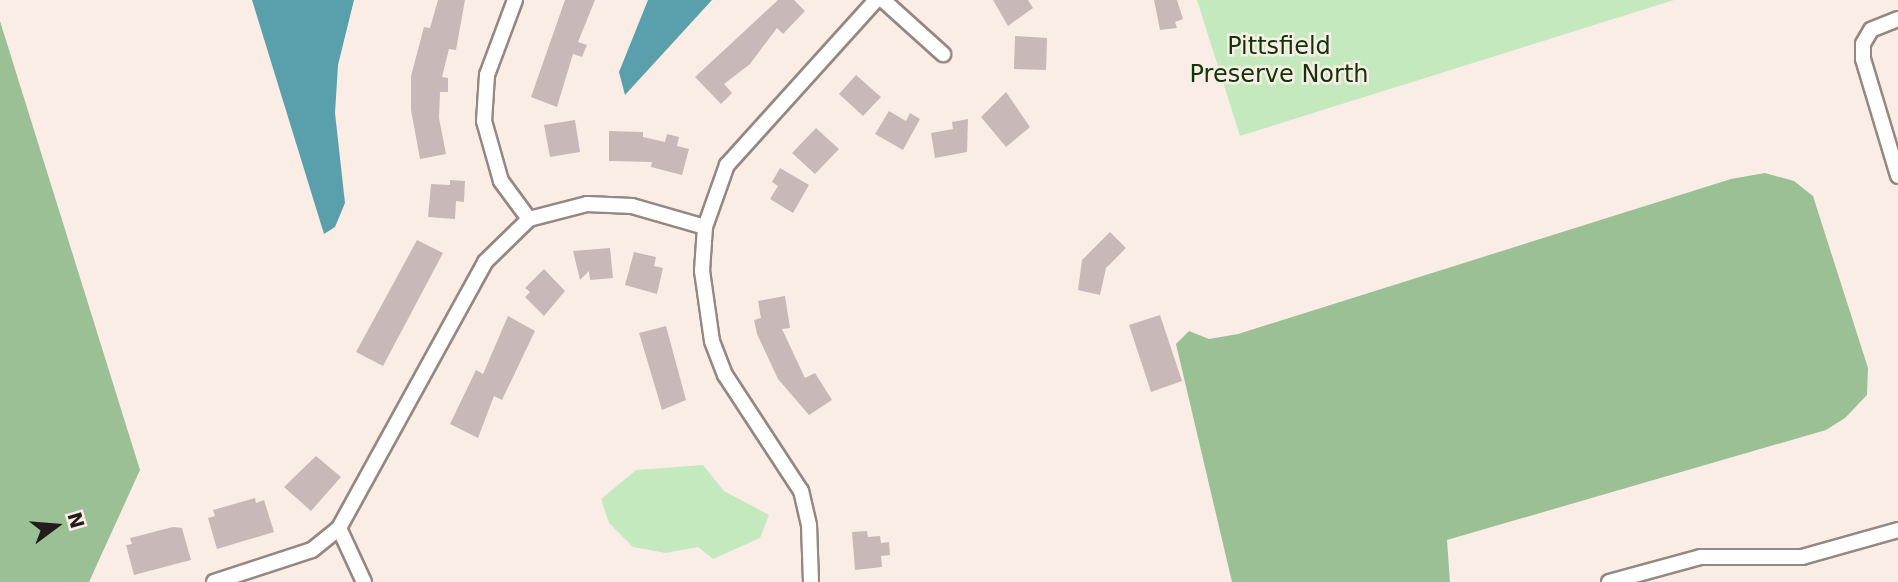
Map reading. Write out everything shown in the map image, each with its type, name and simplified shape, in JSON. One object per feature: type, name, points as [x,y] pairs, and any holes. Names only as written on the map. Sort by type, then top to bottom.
[{"type":"street","points":[[515,0],[486,75],[484,121],[501,181],[529,219]]},
{"type":"street","points":[[811,582],[809,525],[801,491],[725,376],[712,341],[702,271],[705,227],[727,166],[876,0]]},
{"type":"street","points":[[883,0],[943,54]]},
{"type":"street","points":[[1898,19],[1871,30],[1863,44],[1863,59],[1898,176]]},
{"type":"street","points":[[214,582],[312,550],[338,528],[485,262],[529,219],[587,204],[632,206],[705,227]]},
{"type":"street","points":[[338,528],[364,582]]},
{"type":"street","points":[[1609,582],[1701,557],[1802,557],[1898,530]]},
{"type":"green space","name":"Pittsfield Preserve North","points":[[1197,0],[1674,0],[1240,136]]},
{"type":"green space","points":[[0,21],[140,470],[89,582],[0,582]]},
{"type":"green space","points":[[1765,173],[1794,181],[1813,196],[1868,368],[1867,395],[1845,418],[1826,430],[1447,540],[1450,582],[1232,582],[1176,344],[1189,331],[1209,339],[1238,334],[1731,179]]},
{"type":"green space","points":[[703,465],[724,491],[769,515],[760,538],[713,559],[698,547],[666,553],[633,547],[609,523],[601,499],[636,470]]},
{"type":"water","points":[[252,0],[354,0],[338,65],[335,113],[345,203],[335,227],[324,234]]},
{"type":"water","points":[[648,0],[712,0],[625,95],[619,72]]},
{"type":"building","points":[[438,0],[465,0],[456,50],[449,49],[442,77],[448,78],[448,92],[440,92],[439,118],[446,154],[420,159],[411,110],[411,76],[424,27],[430,28]]},
{"type":"building","points":[[565,0],[595,0],[578,42],[587,45],[582,57],[573,54],[557,107],[531,97]]},
{"type":"building","points":[[778,0],[794,0],[805,11],[783,34],[777,28],[750,64],[724,84],[732,93],[721,104],[695,77]]},
{"type":"building","points":[[993,0],[1028,0],[1033,8],[1008,26]]},
{"type":"building","points":[[1154,0],[1177,0],[1183,19],[1175,22],[1177,28],[1160,30]]},
{"type":"building","points":[[1015,36],[1047,38],[1046,70],[1014,69]]},
{"type":"building","points":[[856,75],[881,97],[863,116],[839,94]]},
{"type":"building","points":[[1006,92],[1030,127],[1006,147],[981,117]]},
{"type":"building","points":[[889,111],[906,121],[910,113],[920,119],[903,150],[875,134]]},
{"type":"building","points":[[968,119],[967,152],[935,158],[931,133],[953,129],[952,122]]},
{"type":"building","points":[[575,120],[580,152],[550,157],[544,125]]},
{"type":"building","points":[[816,128],[839,149],[815,174],[792,153]]},
{"type":"building","points":[[609,131],[643,132],[643,137],[665,142],[667,134],[679,137],[677,146],[689,149],[682,175],[651,167],[652,162],[609,161]]},
{"type":"building","points":[[780,168],[809,185],[793,213],[770,199],[778,186],[772,182]]},
{"type":"building","points":[[450,180],[465,181],[464,202],[456,201],[455,219],[428,217],[431,184],[450,185]]},
{"type":"building","points":[[1110,232],[1126,248],[1106,268],[1100,295],[1078,290],[1082,260]]},
{"type":"building","points":[[417,240],[443,253],[383,366],[356,352]]},
{"type":"building","points":[[610,248],[613,278],[590,280],[589,271],[580,280],[573,251]]},
{"type":"building","points":[[634,252],[656,257],[654,266],[663,268],[657,294],[625,285]]},
{"type":"building","points":[[544,269],[565,291],[544,316],[525,297],[530,292],[525,288]]},
{"type":"building","points":[[785,296],[790,328],[782,329],[805,378],[815,373],[832,400],[809,415],[778,379],[757,334],[754,320],[761,318],[758,301]]},
{"type":"building","points":[[1160,315],[1182,381],[1151,392],[1129,325]]},
{"type":"building","points":[[508,316],[535,331],[502,400],[494,396],[478,438],[450,424],[476,370],[483,374]]},
{"type":"building","points":[[666,326],[686,400],[662,410],[639,333]]},
{"type":"building","points":[[316,456],[341,477],[311,511],[284,487]]},
{"type":"building","points":[[255,498],[256,503],[264,500],[274,532],[217,549],[208,518],[215,516],[213,510]]},
{"type":"building","points":[[173,527],[182,528],[191,560],[134,575],[126,545],[132,544],[130,538]]},
{"type":"building","points":[[867,531],[868,537],[880,536],[881,543],[889,542],[890,555],[881,556],[882,567],[855,570],[852,532]]}]
